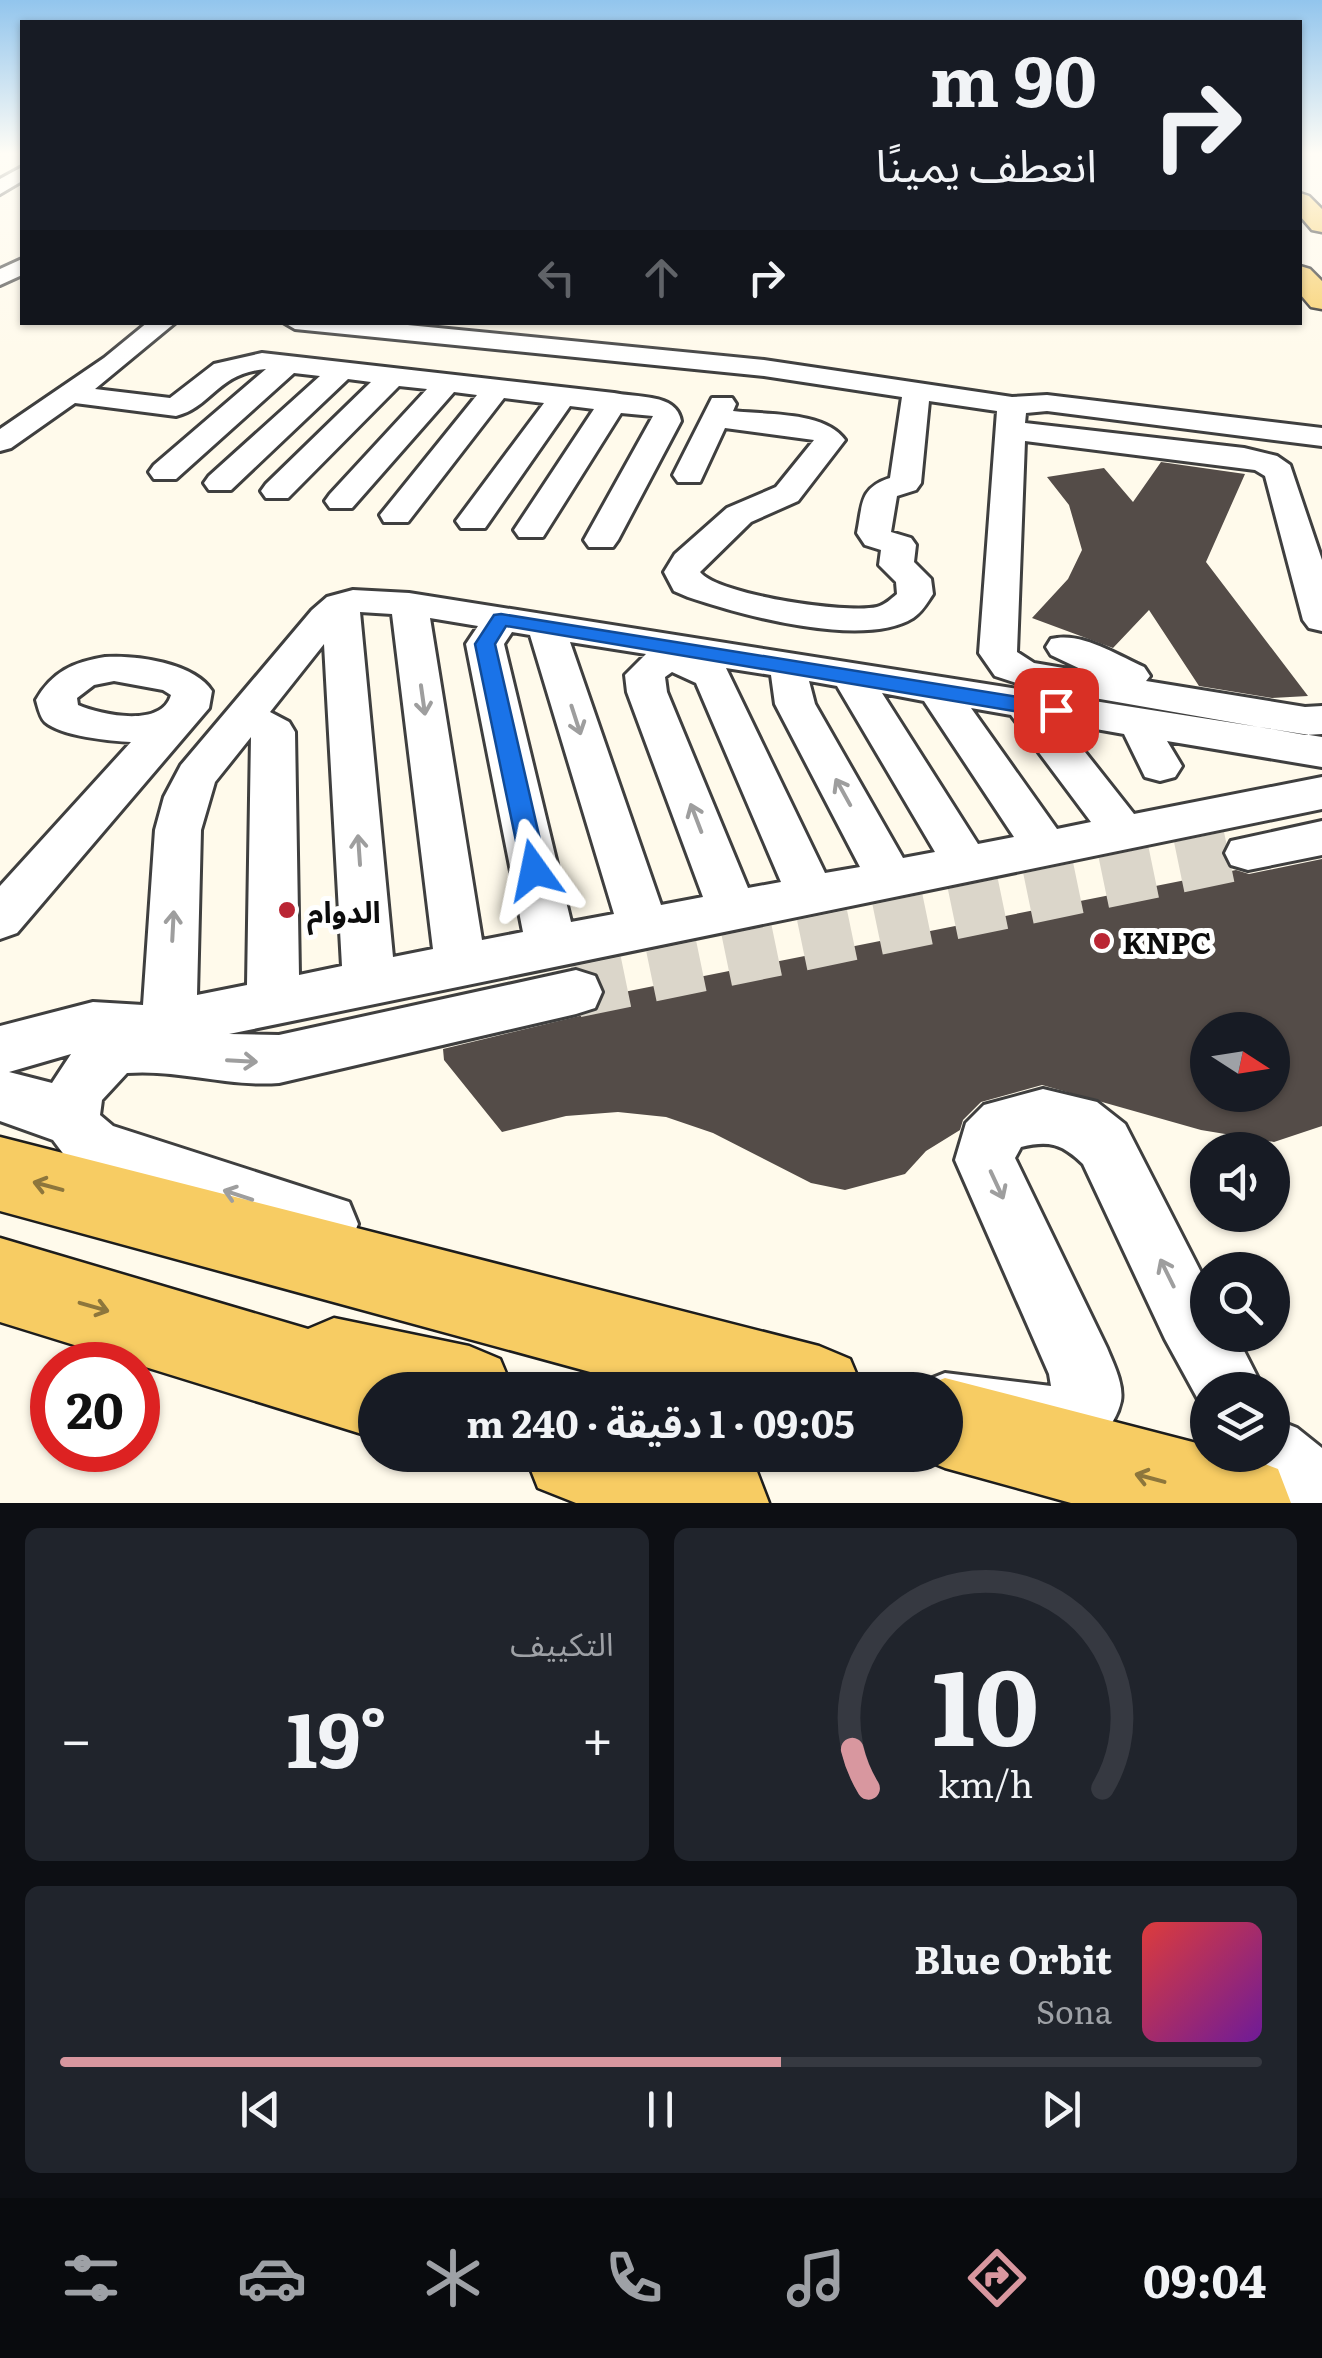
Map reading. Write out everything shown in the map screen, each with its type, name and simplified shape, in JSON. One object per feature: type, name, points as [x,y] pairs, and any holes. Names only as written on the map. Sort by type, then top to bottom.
[{"type":"main road","points":[[1302,250],[1322,272]]},
{"type":"main road","points":[[1302,277],[1322,300]]},
{"type":"main road","points":[[0,1174],[644,1356],[726,1372]]},
{"type":"main road","points":[[0,1280],[358,1387]]},
{"type":"main road","points":[[213,1341],[394,1372]]},
{"type":"main road","points":[[963,1429],[1244,1503]]},
{"type":"main road","points":[[624,1472],[722,1503]]},
{"type":"street","points":[[0,442],[71,394],[160,325]]},
{"type":"street","points":[[326,325],[789,371],[916,394],[1139,445],[1244,457],[1276,468],[1322,620]]},
{"type":"street","points":[[531,530],[654,357]]},
{"type":"street","points":[[71,394],[176,407],[229,367],[262,360],[662,408],[668,418],[601,540]]},
{"type":"street","points":[[165,472],[289,363]]},
{"type":"street","points":[[220,482],[343,370]]},
{"type":"street","points":[[276,491],[394,375]]},
{"type":"street","points":[[341,501],[448,382]]},
{"type":"street","points":[[396,515],[498,387]]},
{"type":"street","points":[[689,475],[719,411],[826,434],[830,440],[782,498],[739,515],[687,561],[682,572],[687,583],[714,595],[838,618],[875,618],[904,608],[916,586],[896,566],[899,545],[874,533],[880,494],[905,483],[916,394]]},
{"type":"street","points":[[472,521],[564,395]]},
{"type":"street","points":[[1011,418],[1043,415],[1321,442]]},
{"type":"street","points":[[1011,418],[1000,658],[1009,668],[1026,674],[1163,712]]},
{"type":"street","points":[[1064,456],[1139,445]]},
{"type":"street","points":[[644,1356],[420,1256],[95,1148],[83,1140],[72,1121],[70,1110],[76,1092],[141,1034],[181,814],[191,784],[325,618],[340,605],[366,599],[1026,706],[1322,720]]},
{"type":"street","points":[[409,604],[460,964]]},
{"type":"street","points":[[340,605],[369,982]]},
{"type":"street","points":[[501,620],[485,644],[551,945]]},
{"type":"street","points":[[546,627],[643,926]]},
{"type":"street","points":[[1065,647],[1163,712],[1213,735],[1322,752]]},
{"type":"street","points":[[0,919],[176,720],[193,698],[189,686],[174,679],[97,659],[58,694],[56,707],[60,712],[129,730],[176,720]]},
{"type":"street","points":[[732,909],[647,692],[647,671],[664,662],[696,664],[713,678],[810,894]]},
{"type":"street","points":[[791,668],[789,685],[795,704],[889,878]]},
{"type":"street","points":[[852,678],[965,862]]},
{"type":"street","points":[[939,692],[1044,846]]},
{"type":"street","points":[[1026,706],[1122,830]]},
{"type":"street","points":[[1160,766],[1144,737],[1163,712]]},
{"type":"street","points":[[240,722],[262,724],[274,732],[273,1002]]},
{"type":"street","points":[[0,897],[112,771],[129,730]]},
{"type":"street","points":[[1213,735],[1245,775],[1256,804]]},
{"type":"street","points":[[0,1050],[93,1025],[141,1034],[273,1002],[643,926],[1322,793]]},
{"type":"street","points":[[1248,853],[1322,838]]},
{"type":"street","points":[[141,1034],[148,1047],[241,1062],[278,1059],[576,992]]},
{"type":"street","points":[[0,1095],[53,1110],[72,1121]]},
{"type":"street","points":[[963,1410],[1065,1423],[1086,1399],[1083,1372],[986,1160],[987,1142],[1004,1124],[1043,1115],[1077,1121],[1104,1144],[1220,1372]]},
{"type":"street","points":[[1290,1469],[1322,1495]]},
{"type":"building","points":[[1161,462],[1245,474],[1206,562],[1308,696],[1272,698],[1199,686],[1149,610],[1113,648],[1032,618],[1068,579],[1082,550],[1069,505],[1047,477],[1104,468],[1133,502]]},
{"type":"building","name":"KNPC","points":[[1322,859],[1322,1126],[1290,1137],[1290,1132],[1201,1130],[1042,1085],[981,1102],[963,1120],[960,1130],[926,1151],[905,1174],[845,1190],[811,1183],[713,1133],[666,1117],[618,1112],[566,1116],[502,1132],[444,1060],[443,1049],[596,1012],[604,996],[1236,870],[1249,874]]},
{"type":"tunnel","points":[[576,992],[1248,853]]},
{"type":"place","name":"الدوام","points":[[287,910]]},
{"type":"place","name":"KNPC","points":[[1102,941]]},
{"type":"route","points":[[534,870],[485,644],[501,620],[1056,710]]}]
